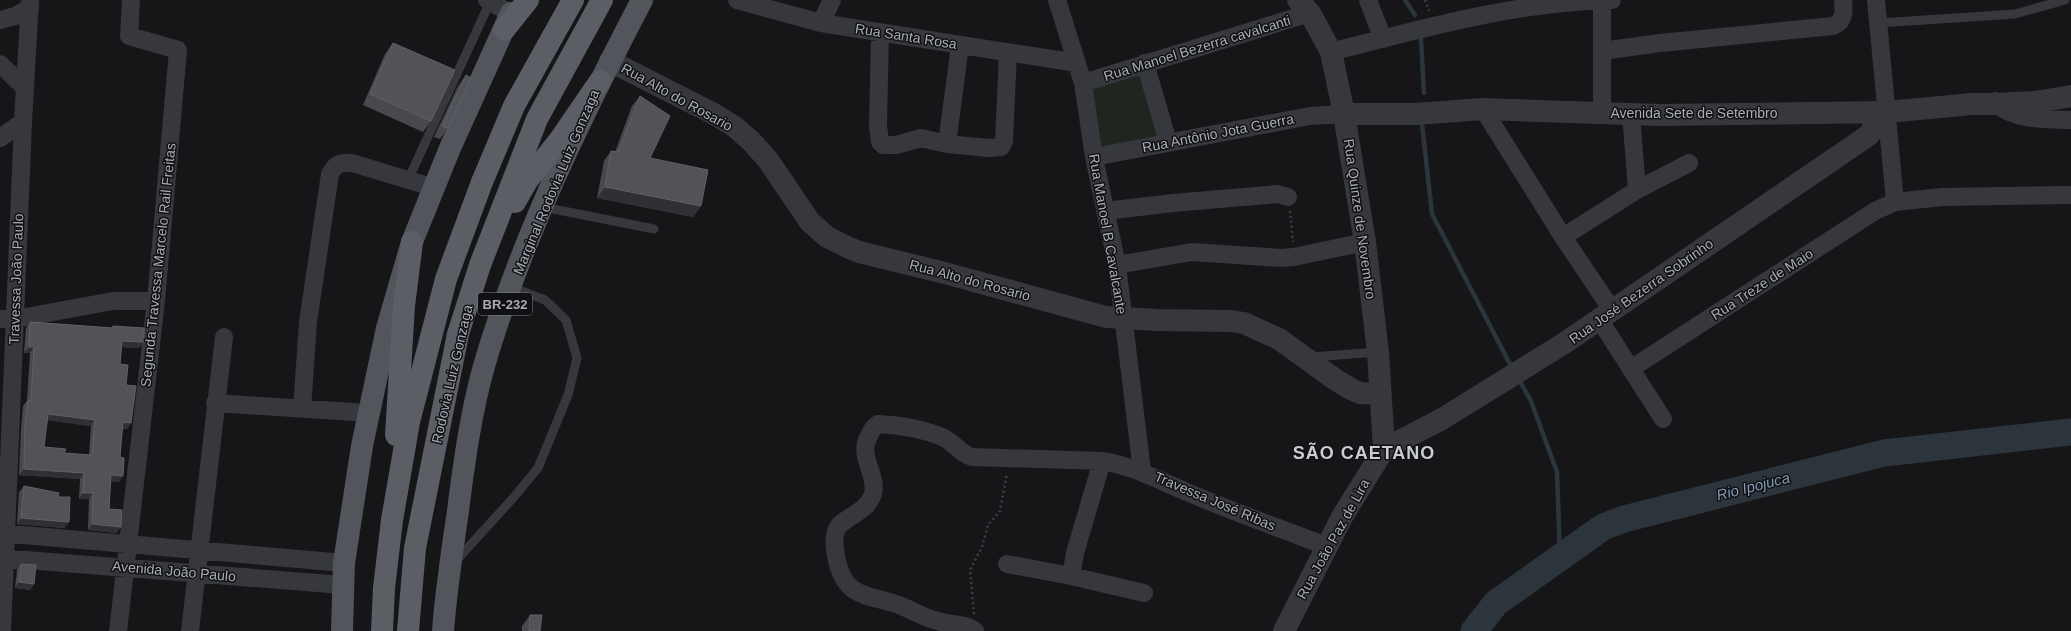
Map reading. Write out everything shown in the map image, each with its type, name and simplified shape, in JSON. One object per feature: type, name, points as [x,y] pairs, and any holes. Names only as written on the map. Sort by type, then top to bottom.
[{"type":"highway","points":[[511,15],[528,0]]},
{"type":"highway","name":"Rodovia Luiz Gonzaga","points":[[382,631],[384,588],[392,520],[409,422],[446,279],[482,182],[514,106],[573,0]]},
{"type":"highway","name":"Rodovia Luiz Gonzaga","points":[[408,631],[415,548],[458,334],[480,265],[537,119],[602,0]]},
{"type":"highway","points":[[441,413],[513,205],[527,181],[561,138],[600,81]]},
{"type":"highway","points":[[384,588],[386,504],[396,434],[404,306],[412,242]]},
{"type":"main road","name":"Marginal Rodovia Luiz Gonzaga","points":[[444,631],[446,587],[450,568],[464,461],[484,367],[511,287],[543,207],[610,60],[642,0]]},
{"type":"main road","points":[[342,631],[344,563],[368,413],[387,328],[412,242],[450,148],[511,15]]},
{"type":"street","name":"Segunda Travessa Marcelo Rail Freitas","points":[[118,631],[156,301],[178,50],[129,36],[131,0]]},
{"type":"street","name":"Rua Santa Rosa","points":[[737,0],[821,23],[1077,63]]},
{"type":"street","points":[[821,23],[832,0]]},
{"type":"street","name":"Rua Manoel B Cavalcante","points":[[1058,0],[1083,83],[1094,156],[1117,265],[1142,471]]},
{"type":"street","points":[[1368,0],[1382,39]]},
{"type":"street","points":[[1602,0],[1602,113]]},
{"type":"street","points":[[1331,52],[1466,18],[1560,2],[1612,0]]},
{"type":"street","points":[[1602,51],[1660,43],[1833,26],[1840,23],[1844,17],[1843,0]]},
{"type":"street","points":[[1876,0],[1879,23],[1881,112],[1894,202]]},
{"type":"street","points":[[488,1],[511,15]]},
{"type":"street","points":[[0,20],[15,16],[30,4]]},
{"type":"street","name":"Travessa João Paulo","points":[[2,631],[7,319],[23,122],[30,4]]},
{"type":"street","name":"Rua Quinze de Novembro","points":[[1304,7],[1331,52],[1344,114],[1366,242],[1378,352],[1384,449]]},
{"type":"street","name":"Rua Manoel Bezerra cavalcanti","points":[[1083,83],[1145,63],[1304,7]]},
{"type":"street","points":[[880,32],[878,125],[880,142],[883,145],[889,146],[921,138],[947,144],[989,148],[1002,147],[1005,131],[1008,52]]},
{"type":"street","points":[[947,144],[960,45]]},
{"type":"street","name":"Rua Alto do Rosario","points":[[610,60],[714,114],[735,127],[751,141],[768,160],[810,222],[827,237],[845,246],[859,252],[1023,294],[1087,313],[1124,318],[1231,321],[1244,323],[1279,339],[1351,389],[1360,393],[1380,394]]},
{"type":"street","points":[[1145,63],[1168,142]]},
{"type":"street","points":[[0,64],[25,88]]},
{"type":"street","points":[[1995,101],[2071,82]]},
{"type":"street","points":[[1995,101],[2035,102],[2071,96]]},
{"type":"street","points":[[1995,101],[2002,110],[2024,117],[2071,120]]},
{"type":"street","name":"Avenida Sete de Setembro","points":[[1344,114],[1416,114],[1483,109],[1632,114],[1881,112],[1995,101]]},
{"type":"street","points":[[1483,109],[1563,237],[1606,315],[1632,368],[1663,419]]},
{"type":"street","name":"Rua José Bezerra Sobrinho","points":[[1384,449],[1442,419],[1540,359],[1606,315],[1869,135],[1874,129],[1881,112]]},
{"type":"street","name":"Rua Antônio Jota Guerra","points":[[1094,156],[1310,116],[1344,114]]},
{"type":"street","points":[[1632,114],[1637,190]]},
{"type":"street","points":[[0,138],[23,122]]},
{"type":"street","points":[[302,410],[308,322],[330,174],[334,166],[342,163],[352,164],[435,188]]},
{"type":"street","points":[[1563,237],[1637,190],[1689,163]]},
{"type":"street","points":[[1105,212],[1173,203],[1278,194],[1288,197]]},
{"type":"street","name":"Rua Treze de Maio","points":[[1632,368],[1875,211],[1894,202],[1942,197],[2071,195]]},
{"type":"street","points":[[1117,265],[1192,252],[1281,258],[1294,257],[1366,242]]},
{"type":"street","points":[[7,319],[113,301],[156,301]]},
{"type":"street","points":[[190,631],[215,403],[224,337]]},
{"type":"street","points":[[215,403],[302,410],[368,413]]},
{"type":"street","name":"Travessa José Ribas","points":[[975,630],[968,627],[937,621],[900,606],[860,594],[850,588],[844,580],[837,559],[835,532],[838,525],[853,517],[871,499],[874,490],[873,482],[866,462],[864,448],[866,440],[874,427],[878,424],[897,426],[942,437],[959,451],[972,457],[1102,461],[1122,464],[1142,471],[1187,492],[1326,546]]},
{"type":"street","name":"Rua João Paz de Lira","points":[[1284,631],[1326,546],[1384,449]]},
{"type":"street","points":[[1071,576],[1075,553],[1102,461]]},
{"type":"street","points":[[3,534],[344,563]]},
{"type":"street","name":"Avenida João Paulo","points":[[3,558],[343,585]]},
{"type":"street","points":[[1007,564],[1071,576],[1144,593]]},
{"type":"lane","points":[[1879,23],[2015,14],[2066,0]]},
{"type":"lane","points":[[408,180],[488,1]]},
{"type":"lane","points":[[543,207],[654,229]]},
{"type":"lane","points":[[450,568],[538,468],[568,395],[577,358],[566,320],[545,300],[511,287]]},
{"type":"lane","points":[[1307,358],[1378,352]]},
{"type":"path","points":[[1288,197],[1294,257]]},
{"type":"path","points":[[975,630],[970,570],[982,547],[988,525],[1000,511],[1009,459]]},
{"type":"shaded area","points":[[1141,69],[1162,141],[1097,152],[1086,86]]},
{"type":"building","points":[[393,43],[455,70],[431,121],[370,94]]},
{"type":"building","points":[[466,75],[471,78],[448,128],[442,126]]},
{"type":"building","points":[[640,96],[670,116],[650,158],[708,170],[701,206],[605,187],[611,151],[618,152]]},
{"type":"building","points":[[30,322],[113,328],[113,326],[144,328],[144,342],[122,341],[120,364],[128,365],[126,385],[136,386],[131,423],[123,422],[120,457],[124,458],[123,476],[111,475],[109,509],[122,510],[121,527],[92,524],[93,493],[83,493],[84,473],[24,469],[25,423],[28,400],[31,401],[34,347],[29,347]],"holes":[[[48,414],[95,420],[92,455],[64,453],[66,449],[44,447]]]},
{"type":"building","points":[[24,486],[59,493],[58,497],[70,497],[69,522],[21,518]]},
{"type":"building","points":[[21,564],[36,565],[34,584],[19,582]]},
{"type":"building","points":[[530,615],[542,615],[540,631],[529,631]]},
{"type":"waterway","points":[[1405,0],[1415,15]]},
{"type":"waterway","points":[[1421,39],[1424,93]]},
{"type":"waterway","points":[[1422,124],[1432,214],[1512,368]]},
{"type":"waterway","points":[[1518,378],[1531,401],[1557,472],[1560,558]]},
{"type":"waterway","name":"Rio Ipojuca","points":[[1474,631],[1496,603],[1603,527],[1624,519],[1884,453],[2071,432]]},
{"type":"district","name":"SÃO CAETANO","points":[[1364,453]]}]
